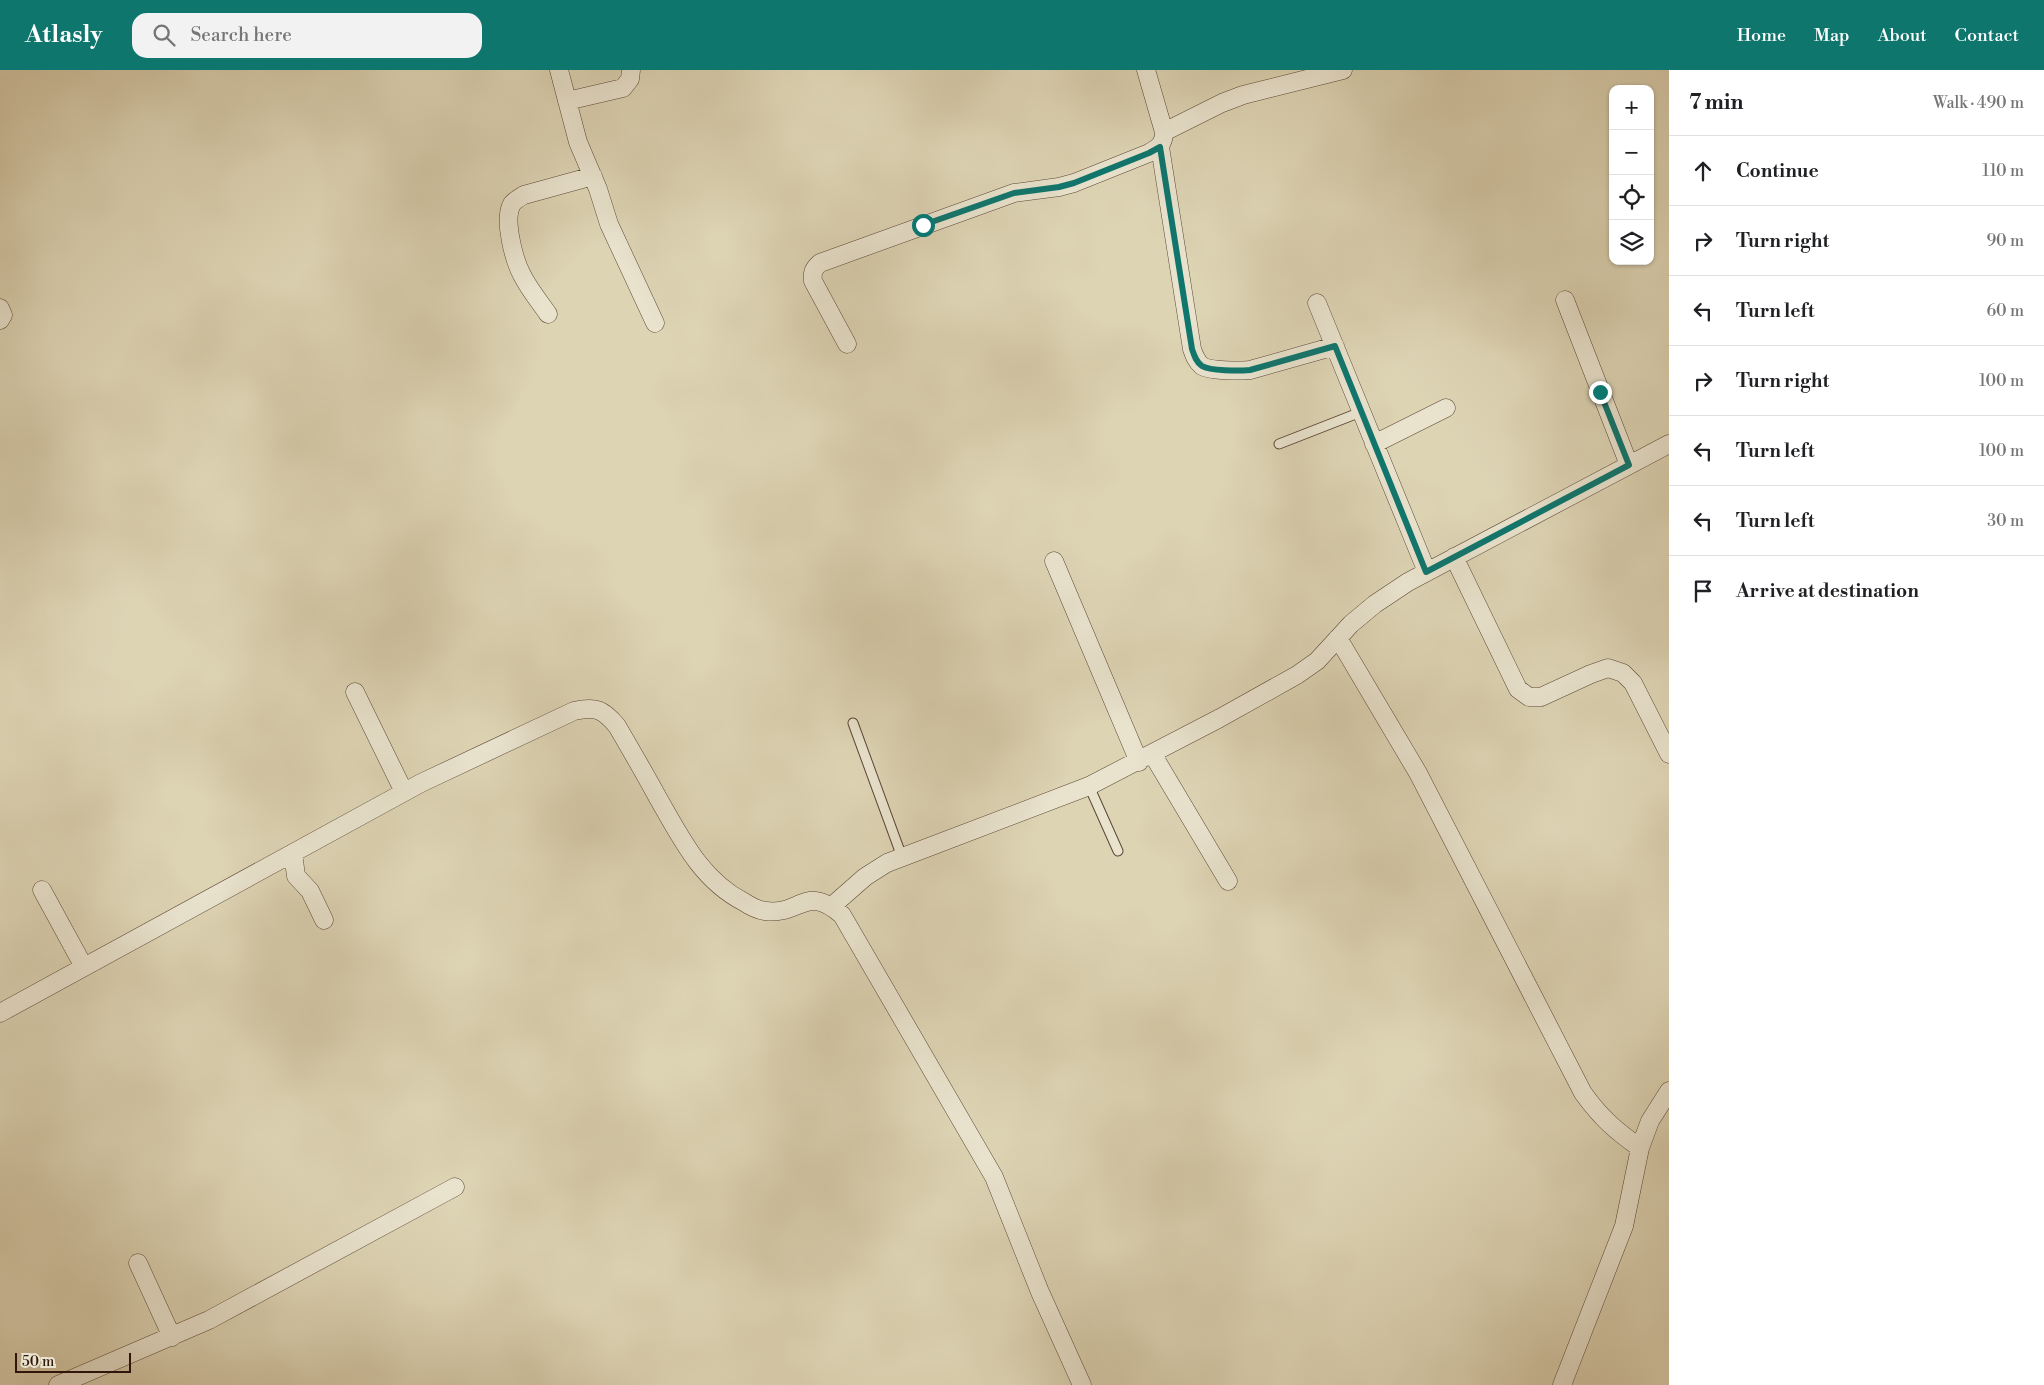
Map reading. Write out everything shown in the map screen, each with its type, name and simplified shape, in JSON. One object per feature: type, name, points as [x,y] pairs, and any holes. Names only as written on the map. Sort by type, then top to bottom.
[{"type":"street","points":[[560,70],[578,142],[593,176],[609,224],[655,323]]},
{"type":"street","points":[[567,101],[623,88],[630,78],[631,70]]},
{"type":"street","points":[[1146,70],[1162,139],[1192,349],[1197,360],[1204,367],[1238,371],[1250,370],[1335,346]]},
{"type":"street","points":[[847,344],[813,281],[812,274],[814,268],[820,263],[1014,193],[1074,183],[1149,153],[1162,139],[1222,102],[1343,70]]},
{"type":"street","points":[[548,314],[522,275],[516,261],[508,219],[510,206],[515,200],[524,195],[593,176]]},
{"type":"street","points":[[1565,300],[1629,465]]},
{"type":"street","points":[[1317,303],[1426,572]]},
{"type":"street","points":[[0,308],[3,315],[0,320]]},
{"type":"street","points":[[1374,444],[1446,408]]},
{"type":"street","points":[[832,906],[865,877],[887,862],[1089,786],[1146,758],[1297,675],[1317,661],[1351,624],[1375,604],[1426,572],[1669,444]]},
{"type":"street","points":[[1454,558],[1518,689],[1529,697],[1542,697],[1608,668],[1622,674],[1633,683],[1669,754]]},
{"type":"street","points":[[1054,561],[1146,758],[1228,880]]},
{"type":"street","points":[[1338,638],[1418,773],[1583,1093],[1616,1131],[1640,1148]]},
{"type":"street","points":[[355,692],[404,792]]},
{"type":"street","points":[[0,1013],[404,792],[574,711],[587,708],[598,710],[608,715],[617,726],[690,853],[719,886],[734,897],[765,911],[780,910],[812,900],[822,901],[832,906],[842,915],[861,944],[994,1177],[1040,1292],[1082,1385]]},
{"type":"street","points":[[293,853],[296,876],[310,891],[324,920]]},
{"type":"street","points":[[42,890],[84,968]]},
{"type":"street","points":[[1562,1385],[1624,1226],[1640,1148],[1650,1122],[1669,1091]]},
{"type":"street","points":[[58,1385],[208,1320],[455,1187]]},
{"type":"street","points":[[138,1263],[172,1337]]},
{"type":"lane","points":[[1279,444],[1361,412]]},
{"type":"lane","points":[[853,723],[902,857]]},
{"type":"lane","points":[[1089,786],[1118,850]]},
{"type":"route","points":[[923,225],[1014,193],[1074,183],[1160,147],[1192,349],[1197,360],[1204,367],[1238,371],[1250,370],[1335,346],[1426,572],[1629,465],[1600,392]]}]
